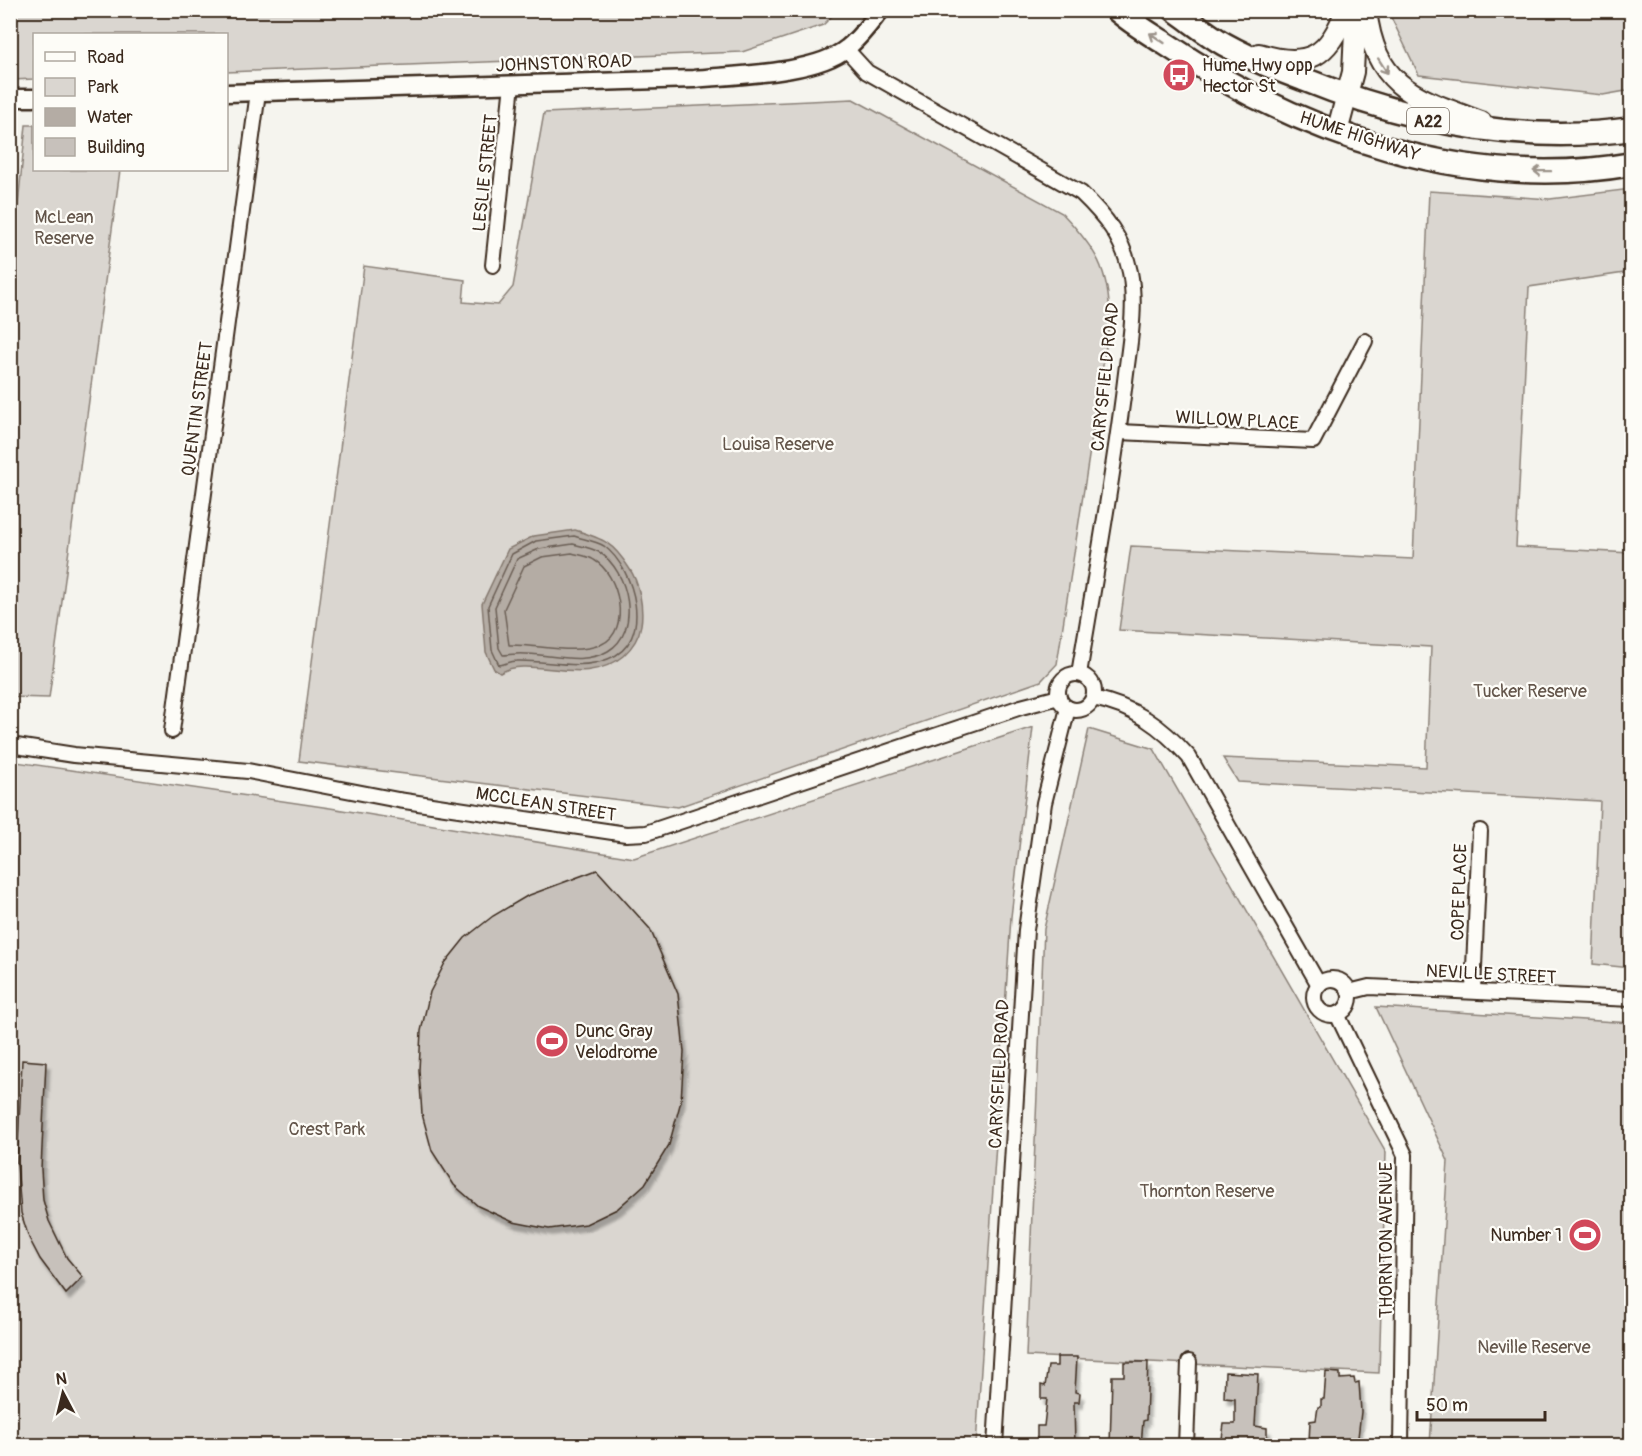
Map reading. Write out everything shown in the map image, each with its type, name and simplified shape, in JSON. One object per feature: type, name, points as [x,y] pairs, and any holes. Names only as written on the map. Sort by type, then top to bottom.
[{"type":"highway","name":"HUME HIGHWAY","points":[[1175,10],[1225,44],[1264,64],[1348,97],[1434,122],[1511,132],[1567,135],[1632,129]]},
{"type":"highway","name":"HUME HIGHWAY","points":[[1117,11],[1194,63],[1269,105],[1337,132],[1398,151],[1465,165],[1551,171],[1632,164]]},
{"type":"main road","points":[[1225,44],[1275,58],[1309,58],[1328,47],[1346,10]]},
{"type":"main road","points":[[1337,132],[1353,72],[1356,10]]},
{"type":"main road","points":[[1366,10],[1374,51],[1380,64],[1399,84],[1410,92],[1450,111],[1511,132]]},
{"type":"street","name":"JOHNSTON ROAD","points":[[228,93],[694,79],[763,73],[793,69],[846,49],[881,10]]},
{"type":"street","name":"CARYSFIELD ROAD","points":[[846,49],[867,72],[1081,193],[1106,216],[1119,236],[1132,285],[1132,321],[1119,432],[1079,675]]},
{"type":"street","name":"LESLIE STREET","points":[[493,265],[512,84]]},
{"type":"street","name":"QUENTIN STREET","points":[[172,731],[258,92]]},
{"type":"street","points":[[10,98],[33,98]]},
{"type":"street","name":"WILLOW PLACE","points":[[1119,432],[1313,441],[1365,341]]},
{"type":"street","points":[[1079,675],[1090,680],[1094,692],[1093,698],[1082,709],[1068,708],[1059,697],[1062,680],[1079,675]]},
{"type":"street","name":"MCCLEAN STREET","points":[[10,745],[74,755],[248,771],[398,800],[626,834],[646,833],[1021,707],[1059,697]]},
{"type":"street","points":[[1093,698],[1113,702],[1143,715],[1160,726],[1189,757],[1319,985]]},
{"type":"street","name":"CARYSFIELD ROAD","points":[[995,1446],[1026,930],[1044,803],[1068,708]]},
{"type":"street","name":"COPE PLACE","points":[[1473,990],[1480,831]]},
{"type":"street","points":[[1336,980],[1349,992],[1348,1005],[1337,1014],[1326,1014],[1317,1006],[1314,995],[1319,985],[1324,981],[1336,980]]},
{"type":"street","name":"NEVILLE STREET","points":[[1349,992],[1368,987],[1632,999]]},
{"type":"street","name":"THORNTON AVENUE","points":[[1337,1014],[1405,1155],[1401,1446]]},
{"type":"street","points":[[1186,1446],[1189,1362]]},
{"type":"green space","points":[[11,10],[837,11],[823,25],[742,52],[228,72],[228,33],[33,33],[33,79],[11,80]]},
{"type":"green space","points":[[1388,11],[1631,11],[1631,90],[1603,95],[1419,75]]},
{"type":"green space","name":"Louisa Reserve","points":[[853,99],[1062,213],[1092,249],[1103,273],[1107,287],[1110,320],[1057,664],[1041,681],[678,807],[299,761],[364,266],[465,280],[463,302],[498,305],[513,287],[544,113]]},
{"type":"green space","name":"McLean Reserve","points":[[26,125],[33,125],[33,171],[120,171],[49,698],[10,697],[10,284]]},
{"type":"green space","name":"Tucker Reserve","points":[[1631,189],[1631,272],[1529,287],[1516,547],[1631,553],[1631,968],[1593,964],[1600,801],[1238,782],[1223,758],[1426,767],[1431,647],[1119,630],[1131,546],[1413,559],[1429,191],[1550,199]]},
{"type":"green space","name":"Crest Park","points":[[1033,727],[1011,917],[976,1445],[11,1445],[10,761],[330,808],[634,858]]},
{"type":"green space","name":"Thornton Reserve","points":[[1089,729],[1154,749],[1386,1152],[1379,1373],[1026,1356],[1044,929]]},
{"type":"green space","name":"Neville Reserve","points":[[1376,1007],[1631,1023],[1631,1445],[1430,1445],[1448,1161]]},
{"type":"water","points":[[575,530],[600,539],[612,547],[633,574],[642,610],[641,625],[633,646],[623,656],[608,665],[592,670],[526,667],[512,668],[500,673],[494,669],[486,652],[482,604],[508,549],[534,536]]},
{"type":"building","name":"Dunc Gray Velodrome","points":[[597,870],[650,929],[678,994],[684,1052],[681,1101],[669,1145],[645,1184],[617,1209],[586,1224],[549,1229],[513,1222],[478,1206],[454,1185],[432,1151],[422,1114],[419,1070],[421,1031],[430,992],[445,963],[465,938],[493,916],[527,896]]},
{"type":"building","points":[[22,1060],[46,1062],[41,1169],[43,1200],[49,1221],[67,1258],[83,1277],[66,1294],[40,1259],[29,1238],[21,1213],[17,1164]]},
{"type":"building","points":[[1057,1357],[1077,1357],[1075,1392],[1080,1393],[1079,1402],[1074,1402],[1075,1446],[1037,1443],[1037,1426],[1044,1426],[1047,1399],[1041,1399],[1041,1385],[1045,1386],[1048,1366],[1057,1366]]},
{"type":"building","points":[[1124,1362],[1148,1362],[1146,1420],[1143,1421],[1141,1446],[1110,1446],[1112,1376],[1124,1376]]},
{"type":"building","points":[[1225,1372],[1258,1374],[1255,1426],[1267,1428],[1267,1446],[1221,1446],[1224,1424],[1235,1424],[1235,1399],[1224,1398]]},
{"type":"building","points":[[1326,1372],[1340,1373],[1340,1379],[1354,1378],[1355,1383],[1359,1382],[1361,1412],[1357,1446],[1309,1442],[1310,1421],[1316,1420],[1318,1407],[1321,1407],[1321,1399],[1324,1399]]},
{"type":"place","name":"Hume Hwy opp Hector St","points":[[1179,75]]},
{"type":"place","name":"Dunc Gray Velodrome","points":[[552,1041]]},
{"type":"place","name":"Number 1","points":[[1585,1235]]}]
